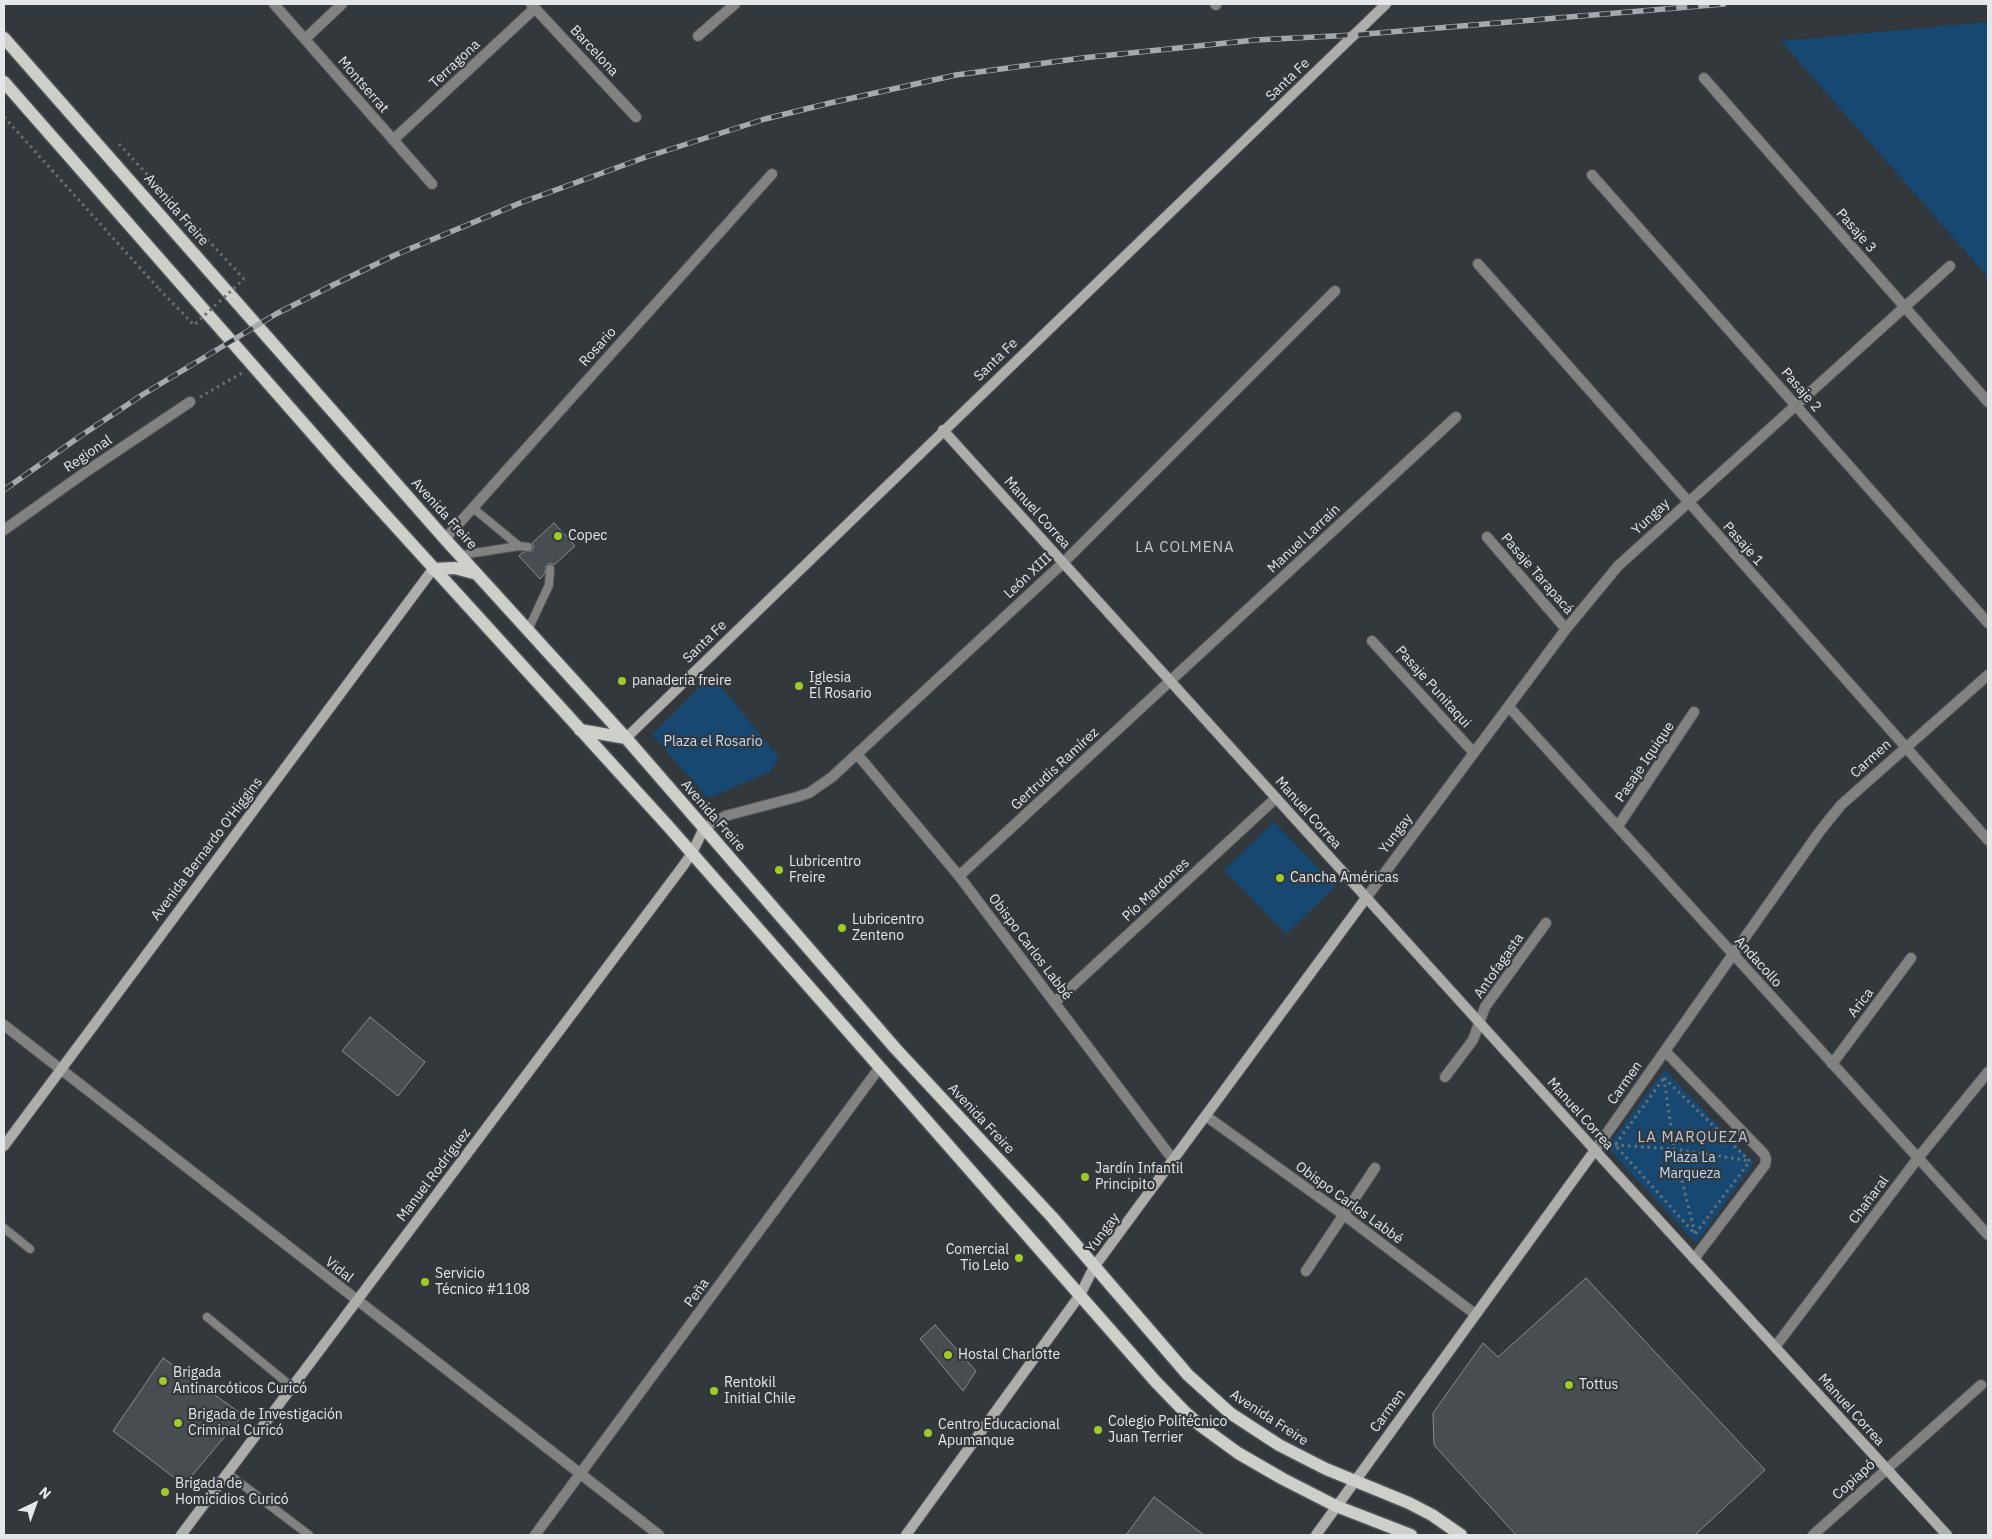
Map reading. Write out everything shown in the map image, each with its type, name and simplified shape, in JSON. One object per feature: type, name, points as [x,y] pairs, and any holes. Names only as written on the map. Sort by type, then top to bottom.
[{"type":"main road","name":"Avenida Freire","points":[[4,38],[445,539],[480,575],[626,738],[896,1048],[1045,1210],[1188,1374],[1222,1406],[1254,1430],[1279,1445],[1326,1469],[1417,1507],[1461,1535]]},
{"type":"main road","points":[[4,82],[433,569],[692,853],[1156,1382],[1201,1426],[1261,1468],[1336,1506],[1411,1535]]},
{"type":"main road","points":[[433,569],[456,568],[480,575]]},
{"type":"main road","points":[[580,730],[626,738]]},
{"type":"street","name":"Montserrat","points":[[274,4],[432,184]]},
{"type":"street","points":[[305,39],[342,4]]},
{"type":"street","points":[[698,36],[735,4]]},
{"type":"street","name":"Santa Fe","points":[[626,738],[1386,4]]},
{"type":"street","name":"Barcelona","points":[[533,6],[636,117]]},
{"type":"street","name":"Terragona","points":[[393,140],[533,6]]},
{"type":"street","name":"Pasaje 3","points":[[1704,78],[1988,402]]},
{"type":"street","name":"Rosario","points":[[445,539],[772,174]]},
{"type":"street","name":"Pasaje 2","points":[[1592,175],[1988,623]]},
{"type":"street","name":"Pasaje 1","points":[[1478,264],[1988,840]]},
{"type":"street","name":"Yungay","points":[[906,1535],[1080,1295],[1094,1268],[1566,629],[1618,566],[1950,266]]},
{"type":"street","name":"León XIII","points":[[704,828],[725,816],[809,793],[832,777],[1063,563],[1335,291]]},
{"type":"street","name":"Regional","points":[[4,530],[87,471],[190,402]]},
{"type":"street","name":"Manuel Larraín","points":[[1170,682],[1456,417]]},
{"type":"street","name":"Manuel Correa","points":[[943,430],[1480,1024],[1947,1535]]},
{"type":"street","name":"Pasaje Tarapacá","points":[[1487,537],[1566,629]]},
{"type":"street","name":"Avenida Bernardo O'Higgins","points":[[4,1146],[433,569]]},
{"type":"street","name":"Pasaje Punitaqui","points":[[1372,641],[1474,753]]},
{"type":"street","name":"Carmen","points":[[1316,1535],[1595,1150],[1732,954],[1840,805],[1988,674]]},
{"type":"street","name":"Gertrudis Ramírez","points":[[959,876],[1170,682]]},
{"type":"street","name":"Andacollo","points":[[1509,707],[1988,1235]]},
{"type":"street","name":"Pasaje Iquique","points":[[1618,826],[1694,712]]},
{"type":"street","name":"Obispo Carlos Labbé","points":[[857,754],[959,876],[1174,1161]]},
{"type":"street","name":"Pío Mardones","points":[[1055,1002],[1276,798]]},
{"type":"street","name":"Manuel Rodríguez","points":[[181,1535],[692,853],[704,828]]},
{"type":"street","name":"Antofagasta","points":[[1445,1077],[1473,1040],[1485,1007],[1546,923]]},
{"type":"street","name":"Arica","points":[[1832,1064],[1911,958]]},
{"type":"street","name":"Vidal","points":[[4,1026],[659,1535]]},
{"type":"street","points":[[1665,1051],[1764,1154],[1766,1159],[1761,1170],[1694,1259]]},
{"type":"street","name":"Peña","points":[[535,1535],[880,1067]]},
{"type":"street","name":"Chañaral","points":[[1774,1347],[1918,1158],[1988,1072]]},
{"type":"street","name":"Obispo Carlos Labbé","points":[[1206,1116],[1344,1215],[1475,1314]]},
{"type":"street","points":[[1306,1271],[1376,1168]]},
{"type":"street","name":"Copiapó","points":[[1813,1535],[1981,1385]]},
{"type":"lane","points":[[473,508],[519,546]]},
{"type":"lane","points":[[461,555],[519,546],[528,547]]},
{"type":"lane","points":[[528,630],[549,585],[550,570]]},
{"type":"lane","points":[[4,1228],[30,1249]]},
{"type":"lane","points":[[207,1317],[292,1387]]},
{"type":"lane","points":[[227,1473],[309,1535]]},
{"type":"path","points":[[4,117],[194,325],[244,279],[117,141]]},
{"type":"path","points":[[190,402],[254,367]]},
{"type":"path","points":[[1655,1064],[1664,1078],[1761,1170]]},
{"type":"path","points":[[1615,1145],[1664,1078]]},
{"type":"path","points":[[1664,1078],[1674,1149],[1695,1234]]},
{"type":"path","points":[[1604,1137],[1615,1145],[1706,1244]]},
{"type":"path","points":[[1615,1145],[1674,1149],[1750,1161]]},
{"type":"path","points":[[1695,1234],[1750,1161]]},
{"type":"green space","points":[[1988,22],[1988,277],[1781,41]]},
{"type":"green space","name":"Plaza el Rosario","points":[[712,675],[779,758],[770,772],[708,798],[652,735]]},
{"type":"green space","name":"Cancha Américas","points":[[1274,822],[1336,886],[1286,934],[1224,870]]},
{"type":"green space","name":"Plaza La Marqueza","points":[[1665,1070],[1754,1163],[1696,1243],[1607,1147]]},
{"type":"building","points":[[554,523],[575,546],[554,565],[550,563],[546,566],[544,575],[540,579],[519,556],[523,552],[532,551],[534,547],[532,543]]},
{"type":"building","points":[[370,1017],[425,1062],[398,1096],[342,1051]]},
{"type":"building","name":"Tottus","points":[[1586,1278],[1765,1470],[1695,1535],[1516,1535],[1434,1445],[1433,1413],[1483,1343],[1498,1357]]},
{"type":"building","name":"Hostal Charlotte","points":[[935,1325],[976,1371],[963,1391],[920,1339]]},
{"type":"building","name":"Brigada de Investigación Criminal Curicó","points":[[163,1358],[243,1415],[184,1485],[113,1431]]},
{"type":"building","points":[[1154,1497],[1204,1535],[1126,1535]]},
{"type":"railway","points":[[4,490],[142,395],[276,314],[333,285],[395,255],[520,203],[646,157],[765,119],[956,75],[1082,58],[1255,40],[1354,35],[1724,4]]},
{"type":"place","name":"Copec","points":[[558,536]]},
{"type":"place","name":"panaderia freire","points":[[622,681]]},
{"type":"place","name":"Iglesia El Rosario","points":[[799,686]]},
{"type":"place","name":"Lubricentro Freire","points":[[779,870]]},
{"type":"place","name":"Cancha Américas","points":[[1280,878]]},
{"type":"place","name":"Lubricentro Zenteno","points":[[842,928]]},
{"type":"place","name":"Jardín Infantil Principito","points":[[1085,1177]]},
{"type":"place","name":"Comercial Tio Lelo","points":[[1019,1258]]},
{"type":"place","name":"Servicio Técnico #1108","points":[[425,1282]]},
{"type":"place","name":"Hostal Charlotte","points":[[948,1355]]},
{"type":"place","name":"Brigada Antinarcóticos Curicó","points":[[163,1381]]},
{"type":"place","name":"Tottus","points":[[1569,1385]]},
{"type":"place","name":"Rentokil Initial Chile","points":[[714,1391]]},
{"type":"place","name":"Brigada de Investigación Criminal Curicó","points":[[178,1423]]},
{"type":"place","name":"Colegio Politécnico Juan Terrier","points":[[1098,1430]]},
{"type":"place","name":"Centro Educacional Apumanque","points":[[928,1433]]},
{"type":"place","name":"Brigada de Homicidios Curicó","points":[[165,1492]]},
{"type":"district","name":"LA COLMENA","points":[[1185,548]]},
{"type":"district","name":"LA MARQUEZA","points":[[1693,1138]]}]
